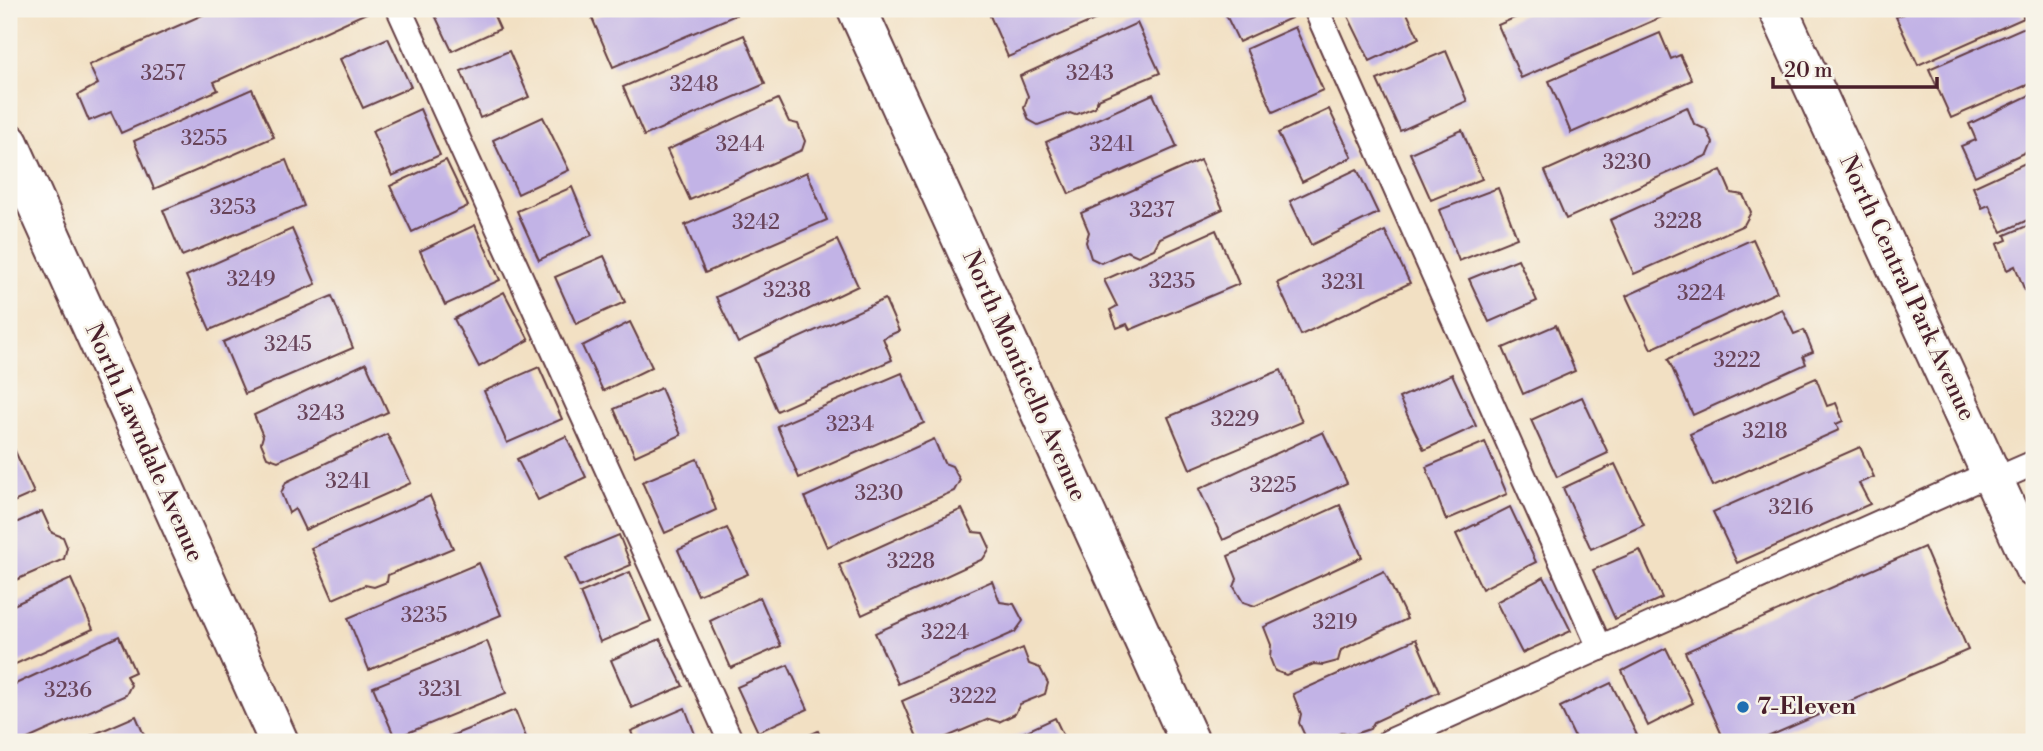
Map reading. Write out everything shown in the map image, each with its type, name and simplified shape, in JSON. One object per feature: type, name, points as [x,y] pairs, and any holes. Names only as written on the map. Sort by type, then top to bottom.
[{"type":"street","name":"North Monticello Avenue","points":[[857,9],[1190,742]]},
{"type":"street","name":"North Central Park Avenue","points":[[1778,9],[2034,568]]},
{"type":"street","name":"North Lawndale Avenue","points":[[9,143],[279,742]]},
{"type":"lane","points":[[399,9],[731,742]]},
{"type":"lane","points":[[1316,9],[1600,648]]},
{"type":"lane","points":[[1389,742],[1993,477],[2034,463]]},
{"type":"building","points":[[216,9],[375,9],[214,82],[218,90],[121,133],[111,112],[89,121],[78,95],[98,84],[89,65]]},
{"type":"building","points":[[432,9],[491,9],[500,29],[452,51]]},
{"type":"building","points":[[613,9],[734,9],[736,15],[613,67],[592,18]]},
{"type":"building","points":[[987,9],[1120,9],[1008,57]]},
{"type":"building","points":[[1223,9],[1287,9],[1291,18],[1239,42]]},
{"type":"building","points":[[1405,9],[1419,38],[1370,61],[1345,10]]},
{"type":"building","points":[[1535,9],[1661,9],[1664,16],[1521,78],[1498,25]]},
{"type":"building","points":[[1914,9],[2019,9],[2024,18],[1918,65],[1896,17]]},
{"type":"building","points":[[1137,23],[1160,73],[1098,99],[1095,107],[1075,115],[1070,113],[1038,125],[1029,120],[1024,108],[1028,96],[1020,76]]},
{"type":"building","points":[[2027,26],[2034,44],[2034,82],[1951,118],[1929,69]]},
{"type":"building","points":[[1295,27],[1323,90],[1273,112],[1246,49]]},
{"type":"building","points":[[1660,33],[1671,59],[1680,55],[1692,80],[1571,133],[1549,81]]},
{"type":"building","points":[[744,35],[765,84],[644,136],[623,87]]},
{"type":"building","points":[[388,38],[411,87],[363,108],[340,59]]},
{"type":"building","points":[[509,51],[529,97],[480,118],[461,71]]},
{"type":"building","points":[[1446,51],[1467,101],[1400,131],[1377,80]]},
{"type":"building","points":[[252,89],[274,137],[154,189],[134,141]]},
{"type":"building","points":[[2034,93],[2034,148],[1975,176],[1961,146],[1976,140],[1969,124]]},
{"type":"building","points":[[1153,94],[1177,147],[1069,194],[1046,142]]},
{"type":"building","points":[[778,99],[789,122],[798,124],[805,141],[802,150],[690,200],[667,150]]},
{"type":"building","points":[[1687,107],[1694,124],[1707,130],[1713,143],[1708,155],[1566,219],[1545,171]]},
{"type":"building","points":[[420,109],[440,155],[392,176],[372,131]]},
{"type":"building","points":[[1329,109],[1352,157],[1302,182],[1278,133]]},
{"type":"building","points":[[543,117],[569,170],[518,194],[493,140]]},
{"type":"building","points":[[1462,130],[1482,179],[1431,200],[1410,153]]},
{"type":"building","points":[[2034,159],[2034,217],[2002,232],[1989,205],[1982,208],[1973,187]]},
{"type":"building","points":[[286,160],[304,206],[182,256],[163,210]]},
{"type":"building","points":[[446,160],[468,206],[412,232],[390,186]]},
{"type":"building","points":[[1200,160],[1223,209],[1160,238],[1154,249],[1138,256],[1127,251],[1101,263],[1091,258],[1086,242],[1089,232],[1081,213]]},
{"type":"building","points":[[1357,169],[1378,213],[1311,245],[1290,201]]},
{"type":"building","points":[[1721,170],[1731,193],[1743,195],[1751,212],[1744,225],[1634,274],[1610,220]]},
{"type":"building","points":[[807,172],[827,220],[705,273],[685,225]]},
{"type":"building","points":[[572,187],[592,235],[539,260],[517,211]]},
{"type":"building","points":[[1498,188],[1517,238],[1459,261],[1439,210]]},
{"type":"building","points":[[2034,223],[2034,287],[2025,291],[2015,266],[2007,270],[1997,244],[2007,240],[2005,235]]},
{"type":"building","points":[[475,225],[500,280],[445,305],[420,251]]},
{"type":"building","points":[[292,229],[316,284],[210,330],[186,276]]},
{"type":"building","points":[[1216,230],[1239,284],[1130,330],[1127,324],[1117,328],[1110,310],[1117,306],[1104,280]]},
{"type":"building","points":[[1385,231],[1410,283],[1301,335],[1277,283]]},
{"type":"building","points":[[1753,239],[1777,292],[1651,349],[1626,296]]},
{"type":"building","points":[[837,240],[858,286],[738,343],[716,297]]},
{"type":"building","points":[[604,256],[625,302],[576,324],[555,277]]},
{"type":"building","points":[[1518,259],[1537,301],[1489,322],[1469,279]]},
{"type":"building","points":[[504,292],[529,340],[479,367],[454,319]]},
{"type":"building","points":[[332,296],[353,348],[245,394],[223,342]]},
{"type":"building","points":[[885,299],[899,331],[883,338],[892,360],[777,411],[754,358]]},
{"type":"building","points":[[1782,309],[1794,334],[1804,330],[1813,352],[1803,356],[1806,364],[1693,415],[1668,359]]},
{"type":"building","points":[[630,322],[652,367],[603,391],[582,346]]},
{"type":"building","points":[[1556,325],[1575,371],[1523,394],[1503,348]]},
{"type":"building","points":[[366,363],[388,412],[278,461],[267,457],[261,443],[263,436],[254,415]]},
{"type":"building","points":[[539,367],[562,419],[507,443],[484,391]]},
{"type":"building","points":[[1281,370],[1302,422],[1190,469],[1168,417]]},
{"type":"building","points":[[902,373],[924,423],[799,478],[777,426]]},
{"type":"building","points":[[1452,374],[1476,426],[1424,450],[1399,398]]},
{"type":"building","points":[[1816,378],[1827,406],[1836,403],[1843,421],[1836,424],[1839,430],[1713,486],[1690,434]]},
{"type":"building","points":[[661,388],[681,435],[635,456],[614,409]]},
{"type":"building","points":[[1582,397],[1608,453],[1557,477],[1531,420]]},
{"type":"building","points":[[1323,432],[1347,483],[1223,540],[1199,489]]},
{"type":"building","points":[[387,434],[411,483],[305,530],[295,509],[289,513],[281,493],[286,482]]},
{"type":"building","points":[[566,436],[586,477],[538,500],[517,459]]},
{"type":"building","points":[[934,439],[944,463],[952,466],[960,480],[954,491],[827,547],[805,497]]},
{"type":"building","points":[[11,442],[34,493],[9,504],[9,443]]},
{"type":"building","points":[[1485,442],[1507,494],[1446,520],[1426,467]]},
{"type":"building","points":[[1860,447],[1874,477],[1859,483],[1870,504],[1737,563],[1713,512]]},
{"type":"building","points":[[697,459],[716,510],[665,533],[642,482]]},
{"type":"building","points":[[1615,464],[1644,525],[1591,549],[1563,488]]},
{"type":"building","points":[[430,496],[453,548],[388,575],[387,582],[374,587],[365,585],[333,599],[311,548]]},
{"type":"building","points":[[1340,505],[1362,557],[1255,606],[1243,602],[1234,587],[1237,579],[1228,556]]},
{"type":"building","points":[[1510,507],[1536,562],[1482,589],[1456,534]]},
{"type":"building","points":[[962,509],[973,532],[983,533],[990,548],[983,559],[862,615],[839,565]]},
{"type":"building","points":[[42,511],[52,533],[63,537],[67,547],[64,559],[9,583],[9,526]]},
{"type":"building","points":[[727,528],[748,574],[698,595],[678,550]]},
{"type":"building","points":[[619,535],[631,565],[579,587],[566,557]]},
{"type":"building","points":[[1924,547],[1968,650],[1756,742],[1725,742],[1685,652]]},
{"type":"building","points":[[1640,550],[1662,598],[1615,619],[1593,570]]},
{"type":"building","points":[[479,563],[501,615],[369,670],[348,618]]},
{"type":"building","points":[[1384,571],[1407,619],[1341,650],[1338,661],[1323,665],[1314,664],[1286,675],[1275,671],[1270,658],[1271,645],[1264,627]]},
{"type":"building","points":[[630,572],[651,621],[600,642],[580,593]]},
{"type":"building","points":[[1544,577],[1571,631],[1522,653],[1496,602]]},
{"type":"building","points":[[71,579],[93,629],[9,667],[9,607]]},
{"type":"building","points":[[992,581],[1000,602],[1014,604],[1023,621],[1015,632],[898,684],[875,633]]},
{"type":"building","points":[[760,597],[781,646],[731,668],[710,621]]},
{"type":"building","points":[[119,636],[135,672],[126,676],[131,685],[126,695],[21,742],[11,742],[9,687]]},
{"type":"building","points":[[660,639],[683,686],[632,708],[611,660]]},
{"type":"building","points":[[1416,639],[1439,692],[1374,722],[1370,729],[1352,735],[1343,732],[1321,742],[1306,738],[1299,723],[1301,714],[1293,694]]},
{"type":"building","points":[[487,641],[506,693],[395,738],[373,687]]},
{"type":"building","points":[[1023,648],[1029,664],[1040,668],[1048,683],[1045,694],[1020,704],[1015,714],[999,722],[989,719],[935,742],[919,742],[902,701]]},
{"type":"building","points":[[1666,648],[1693,703],[1648,726],[1622,671]]},
{"type":"building","points":[[788,665],[808,709],[758,732],[737,687]]},
{"type":"building","points":[[1611,683],[1639,739],[1633,742],[1577,742],[1560,707]]},
{"type":"building","points":[[685,708],[698,742],[635,742],[631,731]]},
{"type":"building","points":[[515,710],[528,742],[436,742]]},
{"type":"building","points":[[136,716],[147,742],[76,742]]},
{"type":"building","points":[[1055,718],[1064,737],[1074,742],[1003,742]]},
{"type":"building","points":[[818,731],[823,742],[793,742]]},
{"type":"place","name":"7-Eleven","points":[[1743,707]]}]
